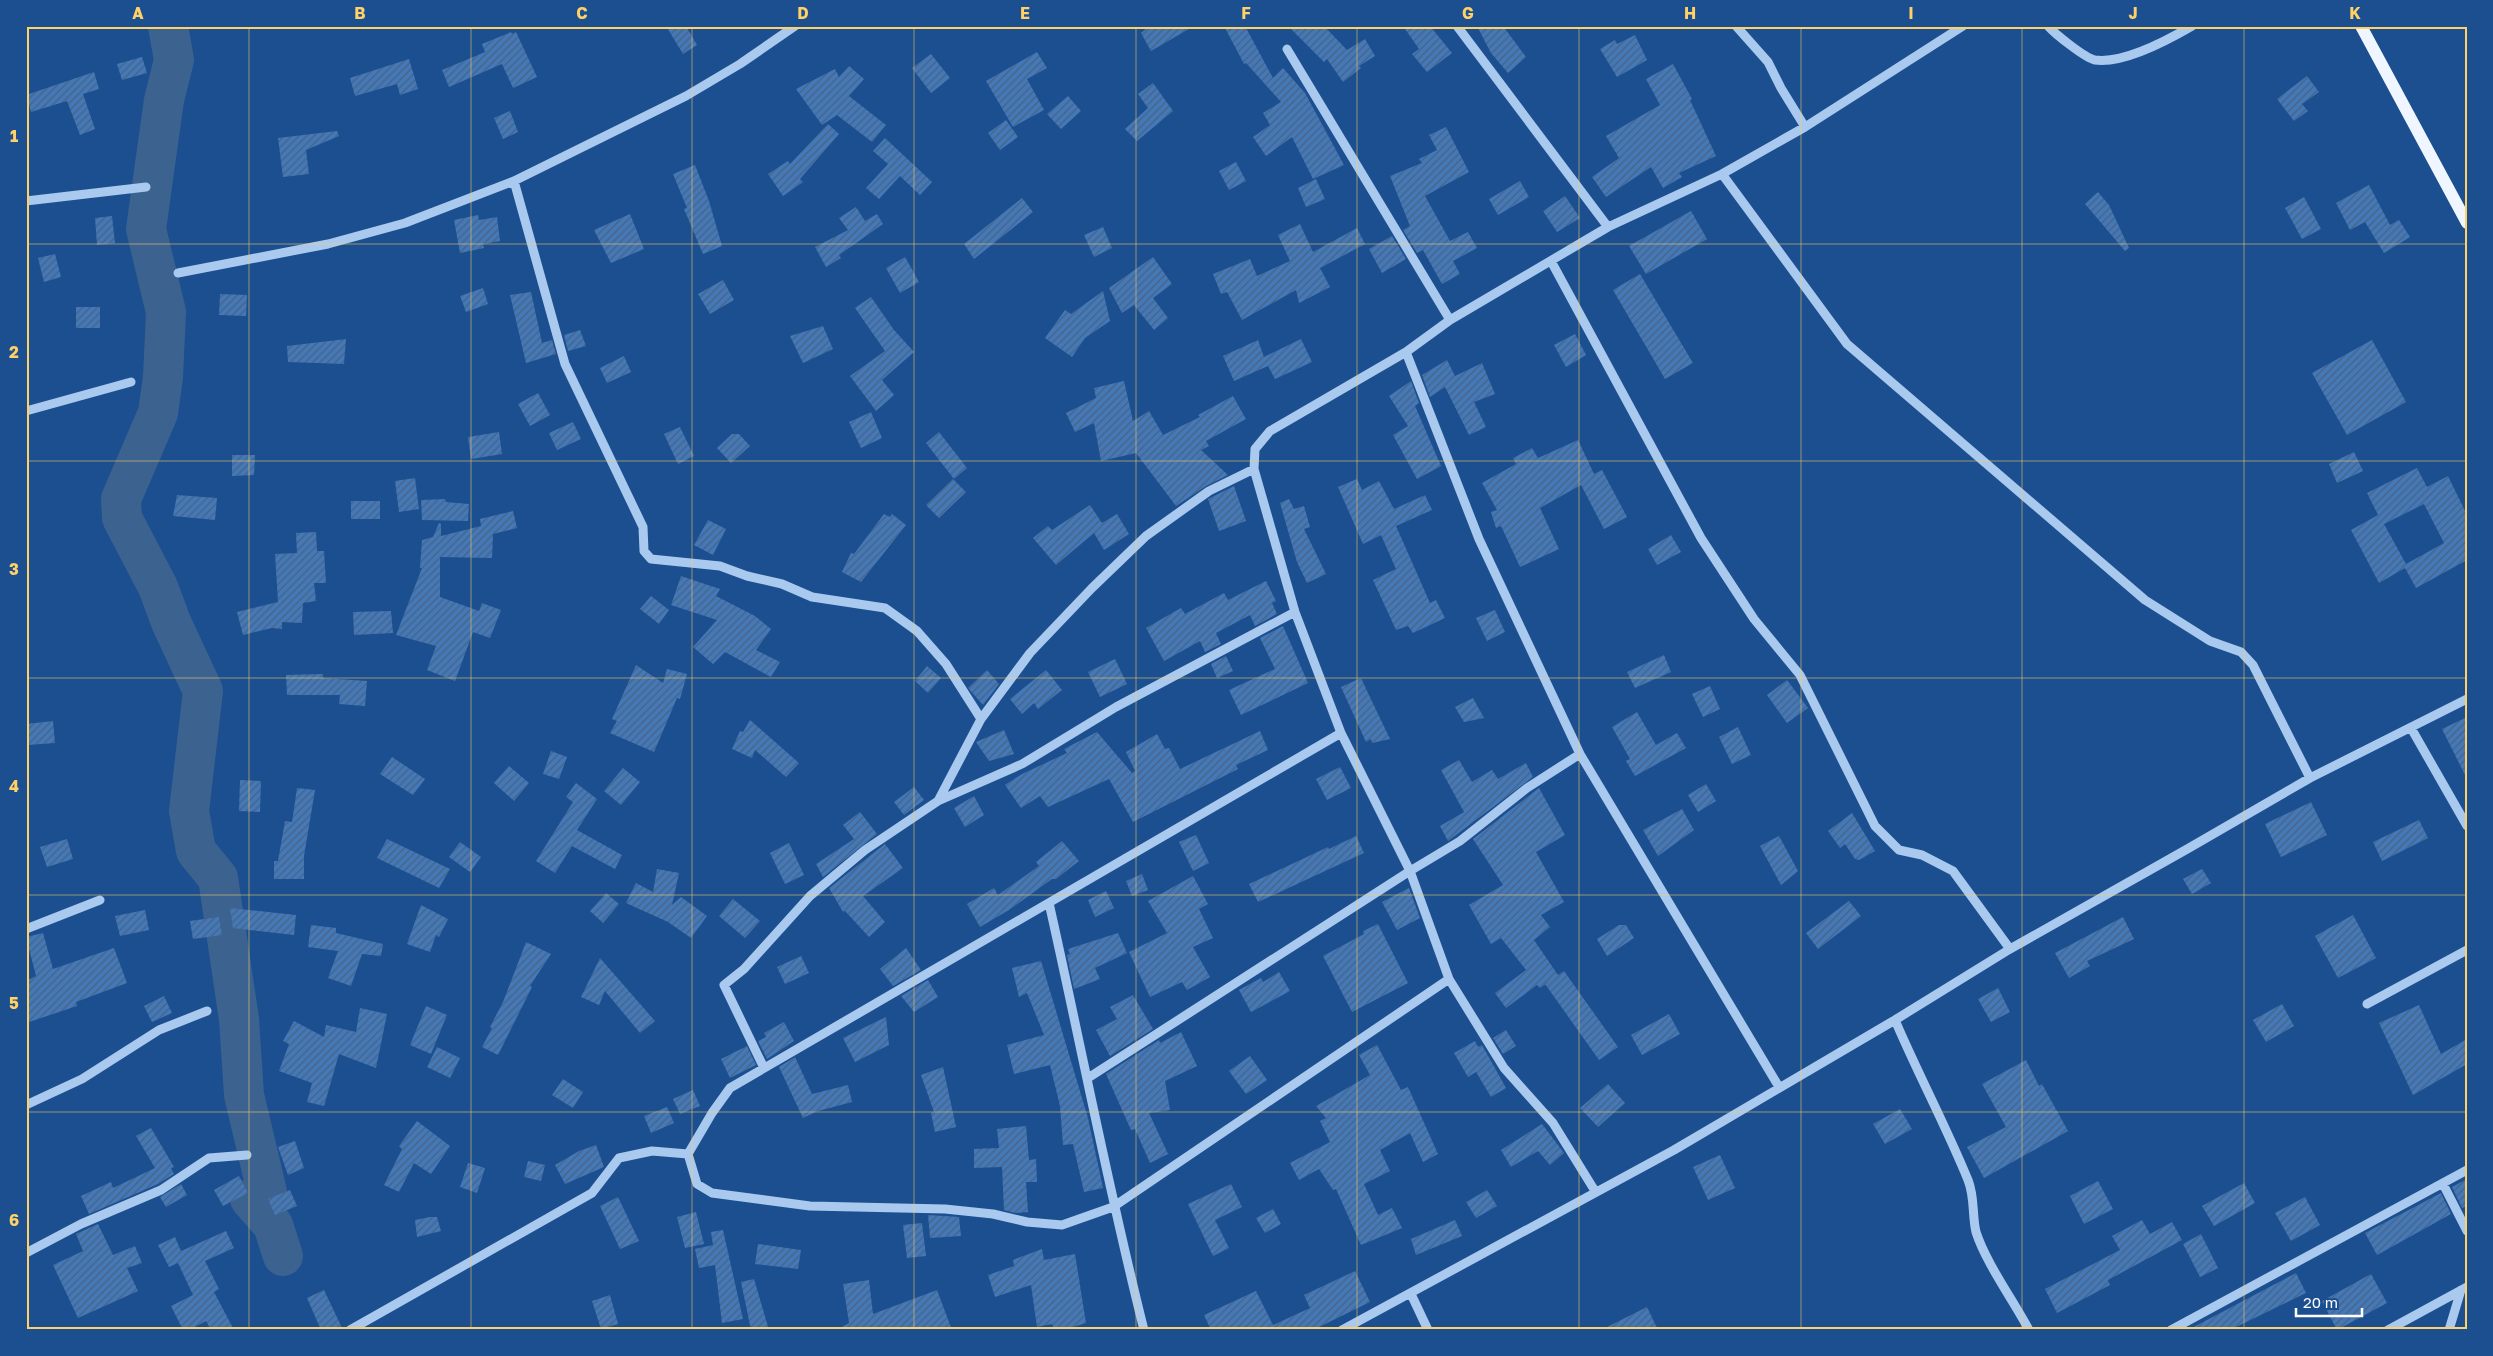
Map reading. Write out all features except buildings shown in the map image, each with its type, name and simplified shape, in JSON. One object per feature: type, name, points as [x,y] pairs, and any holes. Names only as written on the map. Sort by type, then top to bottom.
[{"type":"main road","points":[[2361,26],[2467,223]]},
{"type":"street","points":[[178,273],[328,244],[405,223],[514,181],[686,96],[740,64],[795,26]]},
{"type":"street","points":[[1457,26],[1608,227]]},
{"type":"street","points":[[1736,26],[1768,62],[1780,88],[1805,127]]},
{"type":"street","points":[[1595,1191],[1552,1123],[1504,1068],[1472,1020],[1449,979],[1435,946],[1410,871],[1341,733],[1295,612],[1254,469],[1255,449],[1270,431],[1406,352],[1450,320],[1608,227],[1722,174],[1805,127],[1963,26]]},
{"type":"street","points":[[2048,26],[2057,36],[2094,60],[2132,56],[2192,26]]},
{"type":"street","points":[[1287,49],[1450,320]]},
{"type":"street","points":[[1722,174],[1847,344],[2145,600],[2210,641],[2241,652],[2253,665],[2310,778]]},
{"type":"street","points":[[514,181],[565,364],[643,527],[644,551],[651,559],[720,566],[748,576],[782,584],[812,597],[885,608],[917,631],[946,664],[981,719]]},
{"type":"street","points":[[26,201],[146,187]]},
{"type":"street","points":[[1551,261],[1701,538],[1754,619],[1800,675],[1875,826],[1899,850],[1922,855],[1953,871],[2010,949]]},
{"type":"street","points":[[1406,352],[1480,539],[1580,754],[1778,1087]]},
{"type":"street","points":[[26,410],[131,382]]},
{"type":"street","points":[[938,801],[981,719],[1030,653],[1092,588],[1146,536],[1209,492],[1254,469]]},
{"type":"street","points":[[764,1068],[724,985],[744,969],[810,896],[865,850],[938,801],[1022,764],[1116,707],[1295,612]]},
{"type":"street","points":[[1342,1330],[1411,1294],[1595,1191],[1674,1150],[1778,1087],[1895,1020],[2010,949],[2310,778],[2467,699]]},
{"type":"street","points":[[2411,728],[2467,826]]},
{"type":"street","points":[[1341,733],[730,1088],[712,1113],[688,1154],[697,1184],[712,1192],[810,1206],[945,1208],[993,1214],[1027,1222],[1062,1225],[1113,1207],[1449,979]]},
{"type":"street","points":[[1088,1078],[1410,871],[1460,841],[1527,788],[1580,754]]},
{"type":"street","points":[[26,929],[100,900]]},
{"type":"street","points":[[1049,903],[1088,1078],[1113,1207],[1144,1330]]},
{"type":"street","points":[[2367,1004],[2467,950]]},
{"type":"street","points":[[26,1104],[82,1079],[159,1030],[207,1011]]},
{"type":"street","points":[[1895,1020],[1917,1074],[1969,1182],[1975,1211],[1976,1231],[1987,1258],[2029,1330]]},
{"type":"street","points":[[350,1330],[592,1193],[620,1158],[652,1151],[688,1154]]},
{"type":"street","points":[[26,1254],[81,1224],[161,1190],[209,1158],[247,1155]]},
{"type":"street","points":[[2171,1330],[2467,1170]]},
{"type":"street","points":[[2442,1184],[2467,1231]]},
{"type":"street","points":[[2388,1330],[2464,1289]]},
{"type":"street","points":[[2448,1330],[2464,1289]]},
{"type":"street","points":[[1411,1294],[1428,1330]]},
{"type":"waterway","points":[[168,26],[174,60],[164,100],[146,229],[166,312],[163,377],[158,413],[121,499],[122,518],[158,587],[171,622],[203,691],[189,811],[196,851],[218,878],[239,1019],[244,1095],[267,1192],[250,1199],[273,1225],[283,1256]]}]
